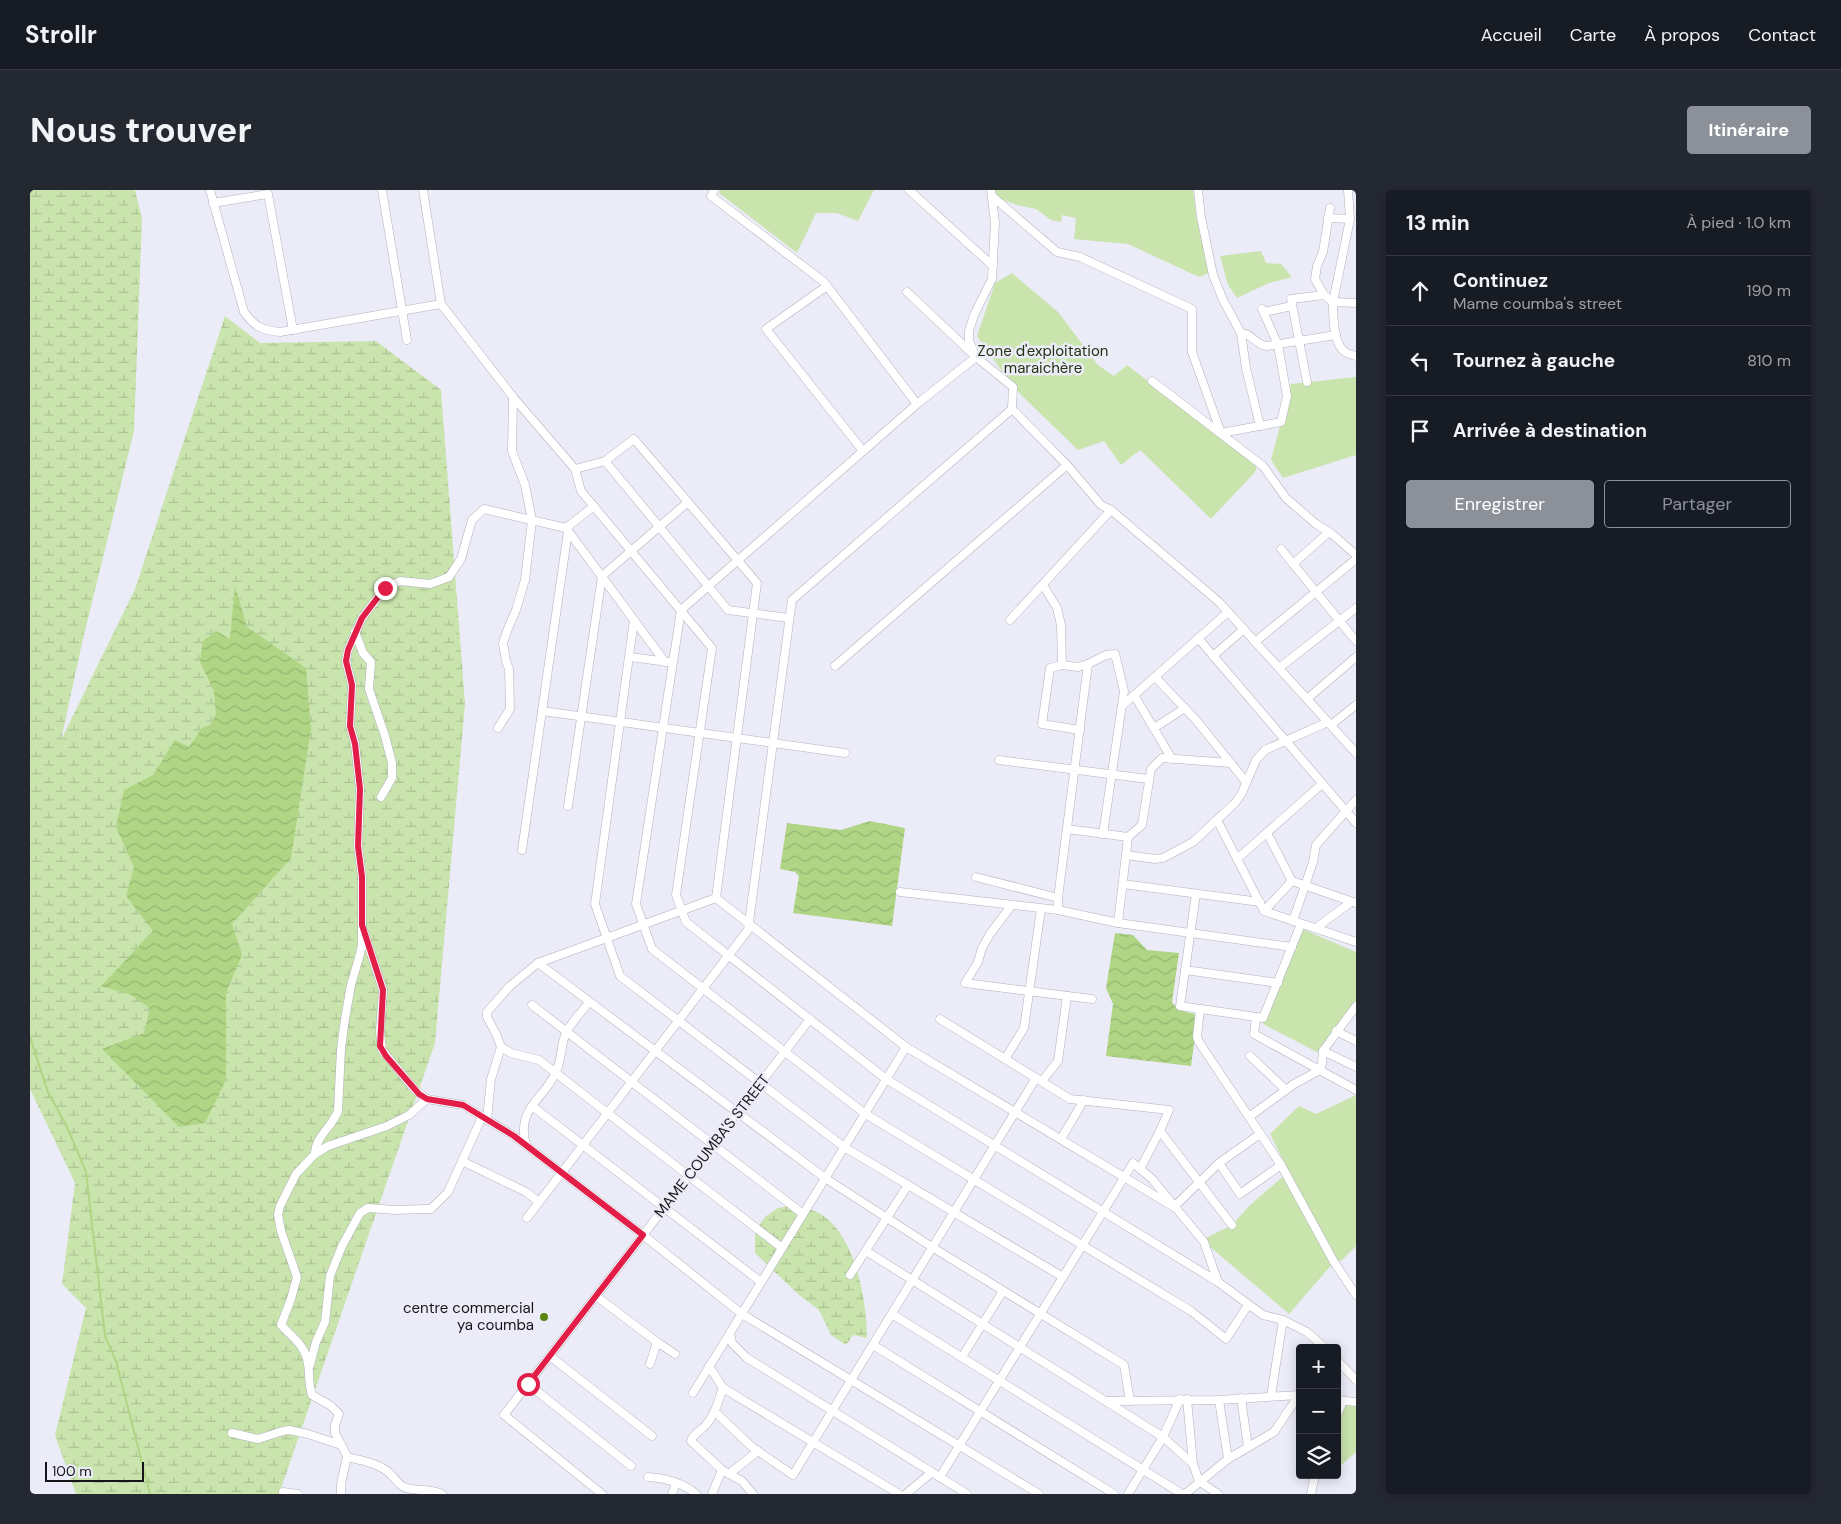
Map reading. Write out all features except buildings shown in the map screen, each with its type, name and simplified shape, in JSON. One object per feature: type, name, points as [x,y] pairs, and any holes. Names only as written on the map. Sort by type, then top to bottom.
[{"type":"street","points":[[210,190],[244,312],[253,324],[260,328],[280,332],[441,304]]},
{"type":"street","points":[[382,190],[407,340]]},
{"type":"street","points":[[423,190],[441,304],[513,397],[575,469],[581,491],[712,648],[676,895],[686,922],[886,1079],[1218,1282],[1248,1305],[1267,1316],[1283,1320],[1307,1332],[1320,1344]]},
{"type":"street","points":[[714,190],[711,196],[827,286],[917,404]]},
{"type":"street","points":[[909,190],[993,266]]},
{"type":"street","points":[[1198,190],[1213,275],[1241,333],[1246,368],[1260,426]]},
{"type":"street","points":[[1348,190],[1350,219],[1333,302],[1336,335],[1341,349],[1345,353],[1356,356]]},
{"type":"street","points":[[976,357],[969,340],[970,331],[974,316],[992,280],[995,223],[991,193]]},
{"type":"street","points":[[991,193],[1057,252],[1080,257],[1192,309],[1192,352],[1221,433]]},
{"type":"street","points":[[213,202],[268,194],[292,330]]},
{"type":"street","points":[[1330,208],[1323,252],[1315,274],[1317,284],[1324,295],[1333,302],[1356,302]]},
{"type":"street","points":[[1328,218],[1350,219]]},
{"type":"street","points":[[827,286],[766,329],[863,451]]},
{"type":"street","points":[[527,1218],[748,930],[792,600],[1012,409],[1013,387],[976,357],[907,292]]},
{"type":"street","points":[[1307,382],[1291,299],[1324,295]]},
{"type":"street","points":[[1221,433],[1281,422],[1287,396],[1278,345],[1263,311],[1292,306]]},
{"type":"street","points":[[1241,333],[1248,334],[1262,346],[1336,335]]},
{"type":"street","points":[[976,357],[917,404],[681,610],[669,662],[663,727],[636,904],[652,950],[864,1113],[1191,1311],[1226,1339],[1248,1305]]},
{"type":"street","points":[[1152,381],[1263,466],[1286,498],[1316,524],[1329,532],[1356,557],[1255,642]]},
{"type":"street","points":[[498,728],[510,708],[509,669],[503,643],[525,580],[532,520],[525,485],[512,451],[513,397]]},
{"type":"street","points":[[1012,409],[1067,466],[1101,505],[1111,510],[1219,602],[1356,753]]},
{"type":"street","points":[[575,469],[604,461],[634,439],[757,583],[716,898]]},
{"type":"street","points":[[604,461],[728,610],[789,618]]},
{"type":"street","points":[[836,666],[1067,466]]},
{"type":"street","points":[[568,806],[602,576],[688,502]]},
{"type":"street","points":[[522,850],[567,530],[594,506]]},
{"type":"street","points":[[315,1154],[318,1141],[338,1111],[341,1049],[351,985],[360,954],[362,925],[362,877],[358,846],[360,789],[355,744],[350,726],[352,685],[346,661],[355,632],[378,595],[389,585],[403,581],[430,584],[449,578],[461,559],[472,520],[484,509],[532,520],[567,530],[634,620],[669,662]]},
{"type":"street","points":[[1010,620],[1111,510]]},
{"type":"street","points":[[1293,564],[1329,532]]},
{"type":"street","points":[[1281,549],[1356,641]]},
{"type":"street","points":[[1043,585],[1057,608],[1060,625],[1062,665]]},
{"type":"street","points":[[1279,668],[1356,608]]},
{"type":"street","points":[[1122,706],[1228,612]]},
{"type":"street","points":[[634,620],[595,904],[620,976],[844,1147],[1063,1277]]},
{"type":"street","points":[[1213,656],[1244,629]]},
{"type":"street","points":[[355,632],[363,653],[371,662],[369,688],[392,763],[392,778],[381,797]]},
{"type":"street","points":[[1198,638],[1356,823]]},
{"type":"street","points":[[1080,730],[1042,724],[1050,668],[1062,665],[1078,667],[1106,655],[1115,654],[1124,691],[1103,834]]},
{"type":"street","points":[[630,657],[669,662]]},
{"type":"street","points":[[1307,699],[1356,657]]},
{"type":"street","points":[[1058,910],[1088,664]]},
{"type":"street","points":[[1155,677],[1185,708],[1246,782]]},
{"type":"street","points":[[1134,695],[1172,759]]},
{"type":"street","points":[[1126,855],[1155,859],[1163,858],[1193,842],[1236,803],[1256,760],[1265,750],[1330,724],[1356,705]]},
{"type":"street","points":[[1154,728],[1185,708]]},
{"type":"street","points":[[542,710],[845,753]]},
{"type":"street","points":[[1118,922],[1128,838],[1142,825],[1151,769],[1162,758],[1231,764]]},
{"type":"street","points":[[999,760],[1148,779]]},
{"type":"street","points":[[1237,859],[1322,784]]},
{"type":"street","points":[[1293,921],[1313,862],[1316,845],[1356,800]]},
{"type":"street","points":[[1217,820],[1264,911],[1356,942]]},
{"type":"street","points":[[1067,829],[1128,838]]},
{"type":"street","points":[[1267,833],[1292,881],[1354,902]]},
{"type":"street","points":[[976,877],[1058,898]]},
{"type":"street","points":[[1264,911],[1292,881]]},
{"type":"street","points":[[1123,884],[1260,902]]},
{"type":"street","points":[[900,892],[1058,910],[1118,922],[1292,947]]},
{"type":"street","points":[[1196,894],[1180,1006],[1263,1018],[1301,924]]},
{"type":"street","points":[[341,1494],[341,1484],[347,1457],[336,1436],[335,1426],[339,1414],[331,1406],[312,1396],[308,1380],[316,1342],[325,1322],[330,1276],[342,1246],[360,1213],[363,1209],[374,1207],[395,1210],[431,1209],[448,1192],[462,1161],[485,1119],[491,1079],[500,1047],[497,1036],[486,1017],[487,1012],[510,986],[538,963],[716,898]]},
{"type":"street","points":[[716,898],[906,1046],[1174,1207]]},
{"type":"street","points":[[1316,928],[1354,902]]},
{"type":"street","points":[[1011,906],[990,934],[982,948],[978,962],[965,983],[1092,999]]},
{"type":"street","points":[[1005,1059],[1024,1028],[1041,909]]},
{"type":"street","points":[[362,925],[383,990],[380,1046],[386,1056],[415,1090],[427,1099],[459,1104],[526,1145],[742,1314],[1039,1494]]},
{"type":"street","points":[[538,963],[825,1178],[1124,1366],[1130,1401]]},
{"type":"street","points":[[1185,970],[1278,983]]},
{"type":"street","points":[[714,1412],[758,1451],[793,1475],[1015,1111],[1039,1079],[1058,1061],[1068,996]]},
{"type":"street","points":[[526,1145],[523,1128],[528,1112],[556,1073],[567,1032],[589,1002]]},
{"type":"street","points":[[532,1005],[803,1214]]},
{"type":"street","points":[[1249,1117],[1294,1084],[1318,1071],[1322,1064],[1323,1051],[1356,1006]]},
{"type":"street","points":[[1200,1009],[1199,1042],[1281,1165],[1334,1262],[1356,1295]]},
{"type":"street","points":[[1256,1017],[1254,1034],[1318,1071],[1356,1090]]},
{"type":"street","name":"MAME COUMBA'S STREET","points":[[602,1494],[504,1415],[810,1019]]},
{"type":"street","points":[[940,1019],[1070,1099],[1169,1110],[1140,1169]]},
{"type":"street","points":[[1336,1031],[1356,1040]]},
{"type":"street","points":[[693,1393],[906,1046]]},
{"type":"street","points":[[500,1047],[510,1053],[539,1060],[782,1248]]},
{"type":"street","points":[[1323,1051],[1356,1067]]},
{"type":"street","points":[[1250,1056],[1286,1090]]},
{"type":"street","points":[[309,1370],[308,1361],[302,1346],[281,1325],[291,1300],[297,1277],[281,1231],[278,1216],[280,1206],[296,1174],[315,1154],[338,1142],[404,1118],[427,1099]]},
{"type":"street","points":[[1061,1139],[1084,1100]]},
{"type":"street","points":[[532,1106],[761,1282]]},
{"type":"street","points":[[1160,1131],[1232,1225]]},
{"type":"street","points":[[1174,1207],[1219,1163],[1260,1134]]},
{"type":"street","points":[[462,1161],[526,1192],[539,1202]]},
{"type":"street","points":[[940,1477],[1133,1163],[1152,1180],[1204,1242],[1218,1282]]},
{"type":"street","points":[[1219,1163],[1240,1194],[1281,1165]]},
{"type":"street","points":[[850,1275],[908,1185]]},
{"type":"street","points":[[866,1251],[1163,1437],[1193,1464]]},
{"type":"street","points":[[962,1358],[1003,1291]]},
{"type":"street","points":[[596,1296],[676,1354]]},
{"type":"street","points":[[892,1314],[1184,1494],[1228,1459],[1274,1432],[1296,1399]]},
{"type":"street","points":[[1271,1396],[1283,1320]]},
{"type":"street","points":[[730,1333],[732,1343],[745,1356],[967,1494]]},
{"type":"street","points":[[650,1364],[657,1342]]},
{"type":"street","points":[[872,1345],[1114,1494]]},
{"type":"street","points":[[550,1356],[652,1436]]},
{"type":"street","points":[[1341,1364],[1355,1376]]},
{"type":"street","points":[[709,1366],[723,1388],[899,1494]]},
{"type":"street","points":[[528,1384],[631,1466]]},
{"type":"street","points":[[723,1388],[714,1412],[705,1426],[692,1437],[691,1441],[726,1472],[742,1481],[753,1494]]},
{"type":"street","points":[[1106,1402],[1184,1399],[1219,1400],[1296,1395]]},
{"type":"street","points":[[1241,1398],[1248,1447]]},
{"type":"street","points":[[1128,1494],[1184,1399]]},
{"type":"street","points":[[1184,1399],[1193,1464],[1199,1481],[1218,1494]]},
{"type":"street","points":[[1219,1400],[1228,1459]]},
{"type":"street","points":[[1341,1401],[1356,1402]]},
{"type":"street","points":[[232,1433],[258,1439],[289,1430],[341,1445]]},
{"type":"street","points":[[712,1494],[726,1472],[758,1451]]},
{"type":"street","points":[[347,1457],[375,1464],[388,1472],[399,1484],[406,1488],[430,1490],[442,1494]]},
{"type":"street","points":[[906,1494],[932,1472]]},
{"type":"street","points":[[648,1477],[665,1479],[696,1494]]},
{"type":"street","points":[[1311,1494],[1314,1479]]},
{"type":"street","points":[[672,1494],[676,1483]]},
{"type":"street","points":[[283,1492],[298,1494]]},
{"type":"green space","points":[[30,190],[135,190],[142,219],[134,431],[82,643],[61,740],[135,589],[225,316],[260,343],[376,341],[441,390],[465,704],[435,1043],[279,1494],[76,1494],[55,1435],[86,1308],[62,1284],[75,1183],[30,1089]]},
{"type":"green space","points":[[721,190],[874,190],[858,221],[837,213],[816,213],[797,253],[719,193]]},
{"type":"green space","points":[[991,190],[1193,190],[1197,222],[1204,231],[1212,272],[1199,277],[1128,244],[1074,239],[1076,218],[1062,215],[1061,222],[1051,220],[1036,209],[1017,205],[992,196]]},
{"type":"green space","points":[[1261,251],[1266,263],[1281,264],[1292,277],[1269,283],[1237,298],[1228,285],[1220,256]]},
{"type":"green space","name":"Zone d'exploitation maraichère","points":[[1012,273],[1058,312],[1098,365],[1114,376],[1127,365],[1257,467],[1255,472],[1211,519],[1140,450],[1121,465],[1104,441],[1078,450],[1013,387],[977,336],[995,283]]},
{"type":"green space","points":[[1356,377],[1356,455],[1283,478],[1271,460],[1291,384]]},
{"type":"green space","points":[[1300,928],[1356,952],[1356,1005],[1317,1052],[1263,1024]]},
{"type":"green space","points":[[1356,1095],[1356,1246],[1341,1261],[1334,1260],[1289,1314],[1202,1240],[1232,1225],[1250,1205],[1286,1174],[1325,1243],[1270,1134],[1299,1106],[1316,1114]]},
{"type":"green space","points":[[793,1205],[814,1211],[825,1217],[836,1227],[845,1241],[858,1273],[862,1290],[867,1338],[853,1335],[846,1345],[831,1335],[819,1310],[799,1295],[755,1253],[755,1231],[766,1216],[778,1208]]},
{"type":"green space","points":[[1347,1401],[1356,1403],[1356,1452],[1341,1465],[1341,1434],[1341,1413]]},
{"type":"water","points":[[235,586],[247,627],[306,668],[311,729],[291,858],[232,924],[242,955],[226,993],[226,1080],[205,1123],[179,1127],[102,1049],[144,1033],[150,1008],[131,995],[101,986],[153,931],[126,896],[134,867],[116,827],[124,790],[153,775],[175,740],[189,747],[202,728],[210,725],[216,715],[214,691],[200,662],[203,641],[216,631],[230,639]]},
{"type":"water","points":[[870,821],[905,828],[892,926],[793,913],[799,876],[795,872],[780,869],[787,823],[841,830]]},
{"type":"water","points":[[1115,933],[1133,935],[1147,950],[1179,953],[1172,1002],[1178,1010],[1198,1015],[1191,1066],[1106,1056],[1113,1004],[1106,988]]},
{"type":"waterway","points":[[30,1037],[48,1092],[67,1127],[86,1172],[105,1336],[116,1361],[150,1494]]},
{"type":"place","name":"centre commercial ya coumba","points":[[544,1317]]},
{"type":"route","points":[[385,588],[362,618],[348,650],[346,661],[352,685],[350,726],[355,744],[360,789],[358,846],[362,877],[362,925],[383,990],[380,1046],[386,1056],[419,1094],[427,1099],[463,1105],[514,1136],[643,1235],[528,1384]]}]
